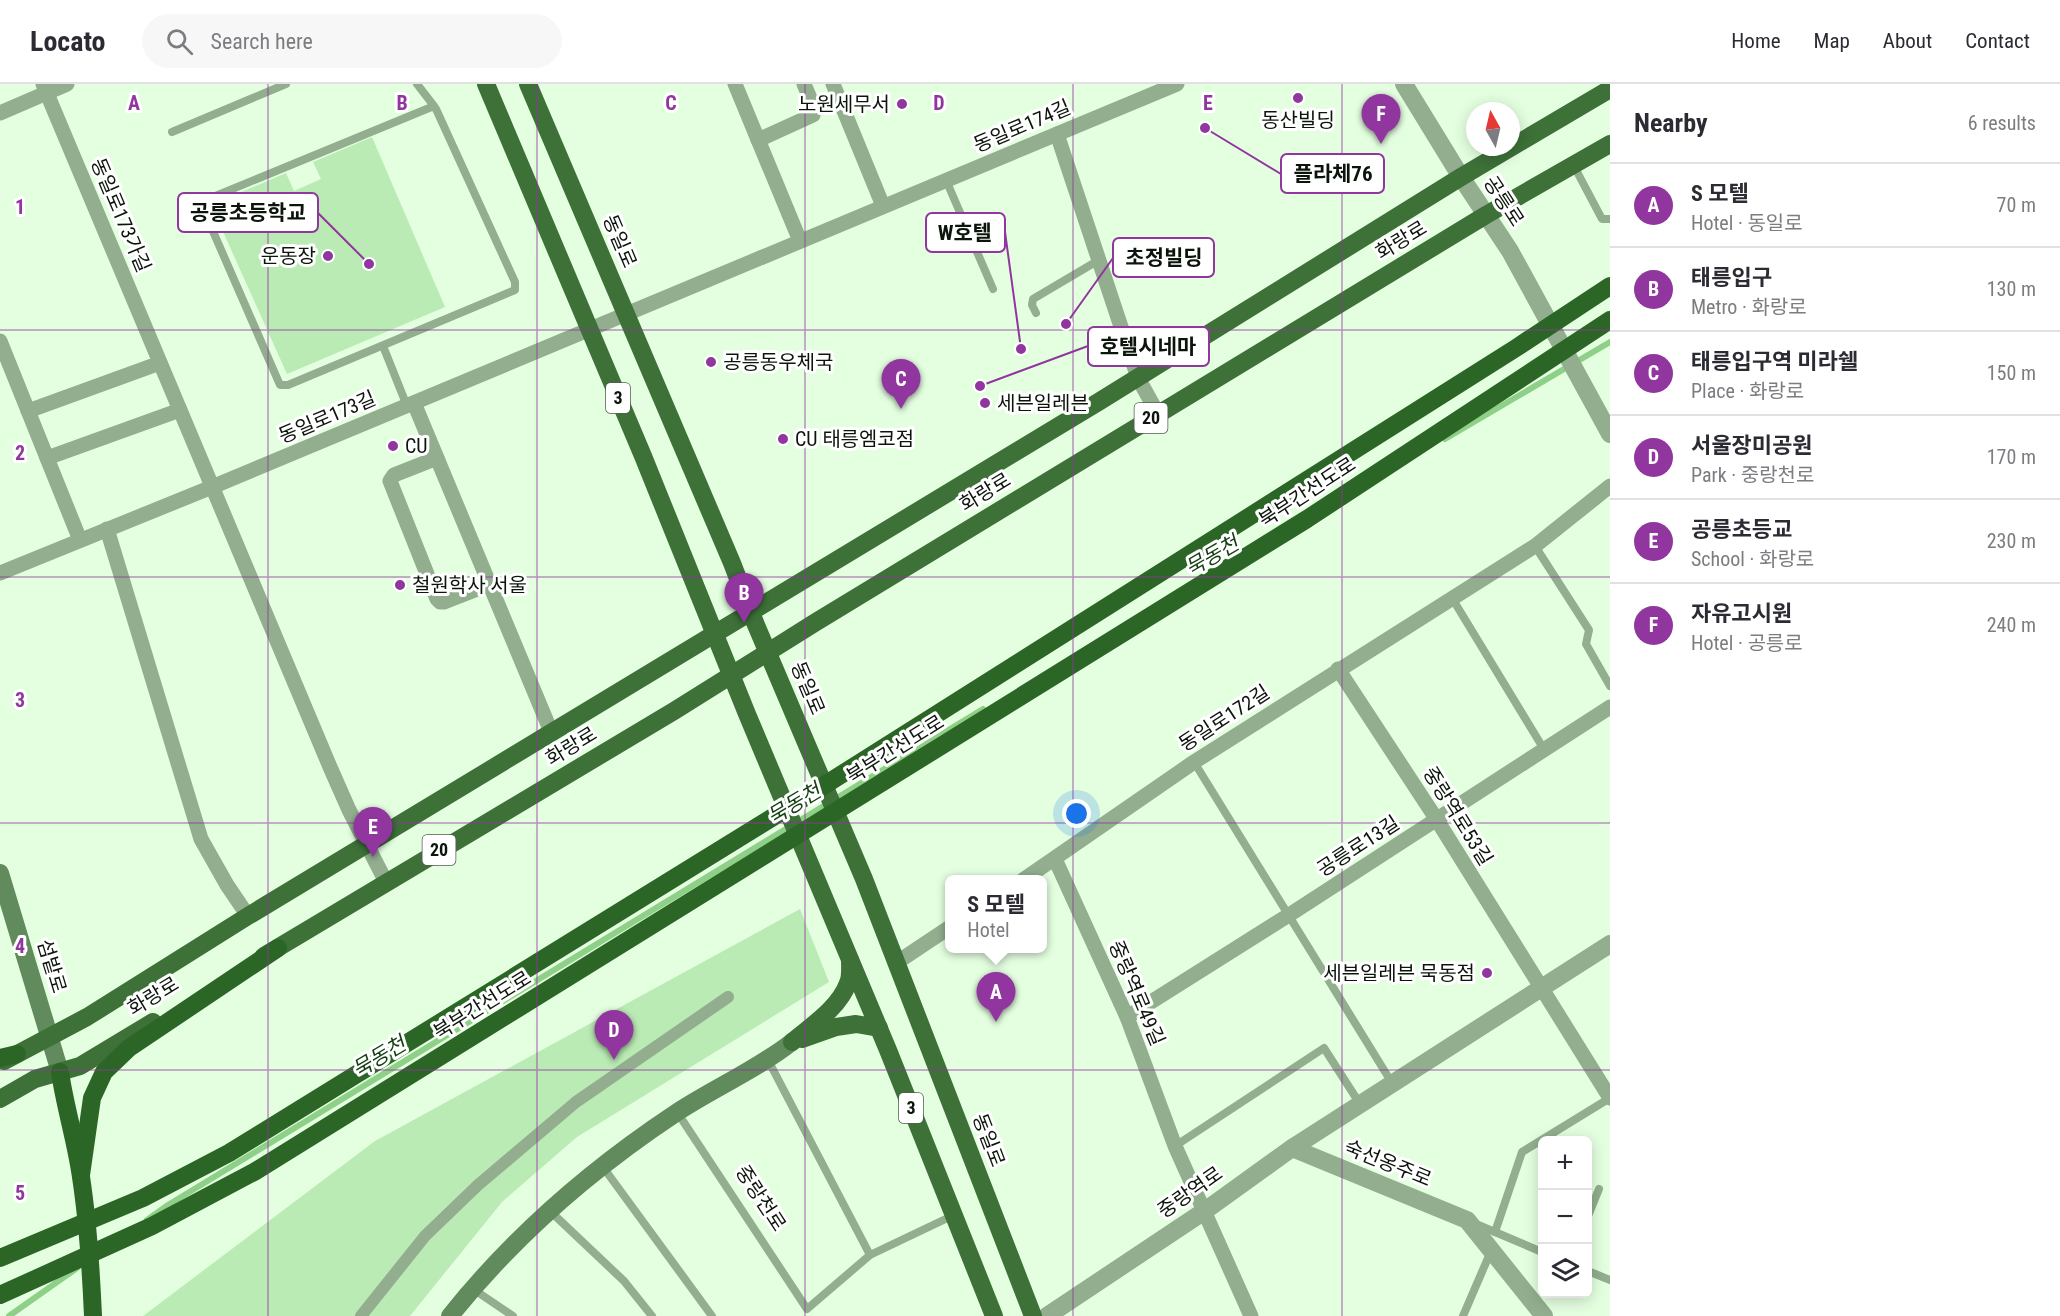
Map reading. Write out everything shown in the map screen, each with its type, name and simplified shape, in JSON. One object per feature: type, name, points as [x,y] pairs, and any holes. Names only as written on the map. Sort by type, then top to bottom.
[{"type":"highway","name":"북부간선도로","points":[[0,1258],[143,1198],[229,1153],[820,788],[1506,355],[1610,286]]},
{"type":"highway","name":"북부간선도로","points":[[0,1295],[152,1226],[254,1172],[1307,519],[1610,320]]},
{"type":"highway","points":[[81,1175],[92,1098],[104,1072],[129,1048],[278,948]]},
{"type":"highway","points":[[60,1072],[64,1102],[81,1175],[89,1241],[93,1316]]},
{"type":"main road","name":"3","points":[[486,84],[644,456],[731,675],[879,1028],[994,1316]]},
{"type":"main road","name":"동일로","points":[[528,84],[864,879],[1033,1316]]},
{"type":"main road","name":"화랑로","points":[[0,1064],[9,1056],[87,1017],[248,916],[752,614],[1461,177],[1610,89]]},
{"type":"main road","name":"화랑로","points":[[0,1099],[35,1079],[86,1063],[731,675],[1485,215],[1610,144]]},
{"type":"main road","name":"섬밭로","points":[[0,873],[60,1072]]},
{"type":"main road","points":[[450,1316],[505,1251],[601,1165],[677,1112],[768,1060],[828,1011],[849,982],[850,958]]},
{"type":"main road","points":[[792,1042],[836,1027],[856,1024],[879,1028]]},
{"type":"street","points":[[0,113],[45,88],[67,84]]},
{"type":"street","points":[[735,84],[800,241]]},
{"type":"street","points":[[758,140],[814,114],[814,108],[804,84]]},
{"type":"street","points":[[833,84],[883,206]]},
{"type":"street","name":"동일로174길","points":[[589,331],[1177,84]]},
{"type":"street","name":"공릉로","points":[[1404,84],[1485,215],[1510,251],[1608,430]]},
{"type":"street","name":"동일로173가길","points":[[45,88],[212,487]]},
{"type":"street","points":[[1057,134],[1138,378],[1158,414]]},
{"type":"street","name":"동일로173길","points":[[0,573],[589,331]]},
{"type":"street","points":[[0,341],[80,540]]},
{"type":"street","points":[[28,411],[160,363]]},
{"type":"street","name":"화랑로","points":[[411,404],[437,458],[552,734]]},
{"type":"street","points":[[47,458],[180,410]]},
{"type":"street","points":[[437,458],[394,475],[390,481],[437,599],[444,602],[490,584]]},
{"type":"street","name":"동일로172길","points":[[1029,875],[1194,762],[1535,546],[1610,486]]},
{"type":"street","points":[[212,487],[330,767],[386,882]]},
{"type":"street","points":[[108,529],[201,839],[248,916]]},
{"type":"street","name":"중랑역로53길","points":[[1338,669],[1437,820],[1541,987]]},
{"type":"street","name":"공릉로13길","points":[[1127,1017],[1545,751],[1610,707]]},
{"type":"street","name":"중랑역로49길","points":[[1055,859],[1127,1017],[1175,1146],[1206,1210],[1251,1316]]},
{"type":"street","points":[[896,963],[945,930]]},
{"type":"street","name":"중랑역로","points":[[1047,1316],[1206,1210],[1292,1148],[1610,944]]},
{"type":"street","points":[[1541,987],[1610,1098]]},
{"type":"street","points":[[361,1316],[424,1236],[478,1185],[576,1102],[728,997]]},
{"type":"street","name":"숙선옹주로","points":[[1292,1148],[1467,1220],[1544,1316]]},
{"type":"lane","points":[[172,132],[286,84]]},
{"type":"lane","points":[[417,84],[434,106],[516,286],[512,292],[288,386],[280,385],[204,207],[205,203],[213,197],[434,106]]},
{"type":"lane","points":[[1573,165],[1602,219],[1610,219]]},
{"type":"lane","points":[[946,180],[993,289]]},
{"type":"lane","points":[[1036,313],[1032,299],[1099,260]]},
{"type":"lane","points":[[383,346],[411,404]]},
{"type":"lane","points":[[1535,546],[1589,630],[1586,644],[1610,686]]},
{"type":"lane","points":[[1452,598],[1545,751]]},
{"type":"lane","points":[[1194,762],[1392,1083]]},
{"type":"lane","points":[[1175,1146],[1324,1048],[1360,1104]]},
{"type":"lane","points":[[768,1060],[870,1255],[954,1215]]},
{"type":"lane","points":[[1495,1232],[1522,1152],[1610,1098]]},
{"type":"lane","name":"중랑천로","points":[[677,1112],[807,1309],[870,1255]]},
{"type":"lane","points":[[601,1165],[712,1316]]},
{"type":"lane","points":[[1592,1205],[1599,1189]]},
{"type":"lane","points":[[549,1210],[624,1281],[652,1316]]},
{"type":"lane","name":"숙선옹주로","points":[[1467,1220],[1538,1250]]},
{"type":"lane","points":[[1463,1316],[1492,1251]]},
{"type":"lane","points":[[1592,1273],[1610,1280]]},
{"type":"lane","points":[[472,1288],[513,1316]]},
{"type":"green space","name":"운동장","points":[[372,137],[445,307],[287,374],[211,205],[286,173],[294,191],[321,179],[313,162]]},
{"type":"green space","points":[[800,909],[829,982],[577,1137],[502,1202],[410,1316],[143,1316],[375,1141]]},
{"type":"waterway","name":"묵동천","points":[[1445,439],[1610,342]]},
{"type":"waterway","name":"묵동천","points":[[147,1220],[168,1205],[983,709]]},
{"type":"waterway","name":"묵동천","points":[[9,1316],[77,1268]]},
{"type":"place","name":"동산빌딩","points":[[1298,98]]},
{"type":"place","name":"노원세무서","points":[[902,104]]},
{"type":"place","name":"플라체76","points":[[1205,128]]},
{"type":"place","name":"자유고시원","points":[[1381,144]]},
{"type":"place","name":"운동장","points":[[328,256]]},
{"type":"place","name":"공릉초등학교","points":[[369,264]]},
{"type":"place","name":"초정빌딩","points":[[1066,324]]},
{"type":"place","name":"W호텔","points":[[1021,349]]},
{"type":"place","name":"공릉동우체국","points":[[711,362]]},
{"type":"place","name":"호텔시네마","points":[[980,386]]},
{"type":"place","name":"세븐일레븐","points":[[985,403]]},
{"type":"place","name":"태릉입구역 미라쉘","points":[[901,409]]},
{"type":"place","name":"CU 태릉엠코점","points":[[783,439]]},
{"type":"place","name":"CU","points":[[393,446]]},
{"type":"place","name":"철원학사 서울","points":[[400,585]]},
{"type":"place","name":"태릉입구","points":[[744,623]]},
{"type":"place","name":"공릉초등교","points":[[373,857]]},
{"type":"place","name":"세븐일레븐 묵동점","points":[[1487,973]]},
{"type":"place","name":"S 모텔","points":[[996,1022]]},
{"type":"place","name":"서울장미공원","points":[[614,1060]]}]
